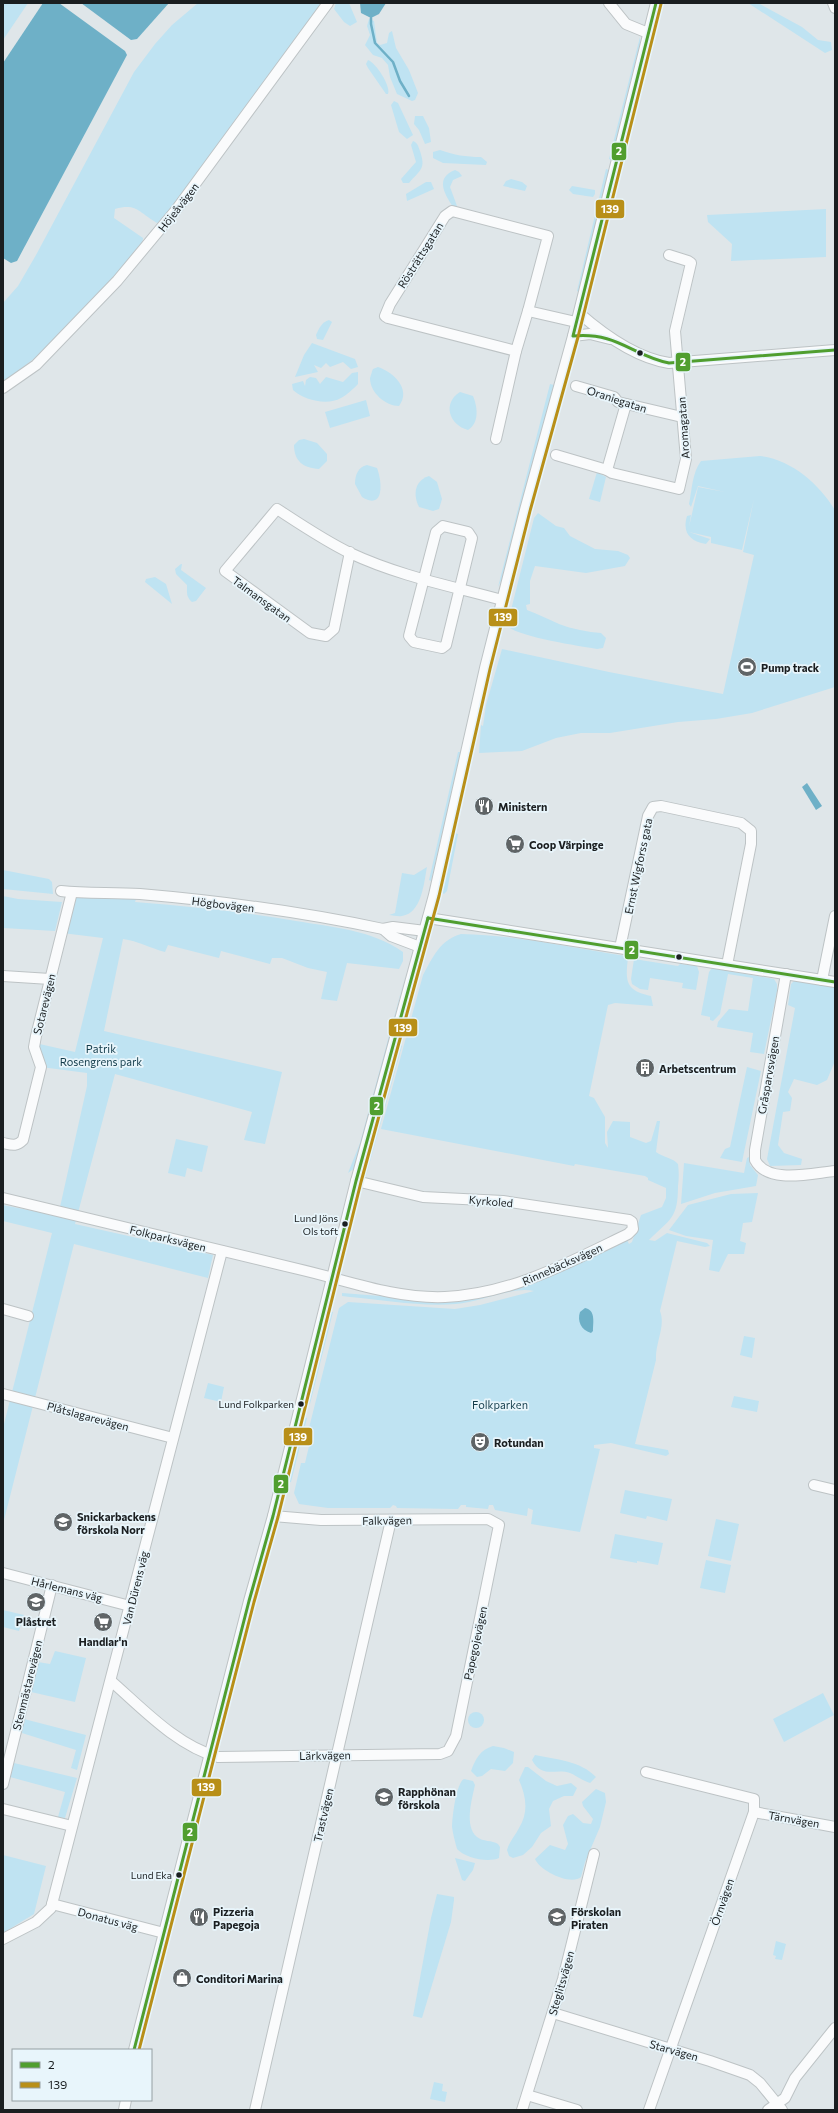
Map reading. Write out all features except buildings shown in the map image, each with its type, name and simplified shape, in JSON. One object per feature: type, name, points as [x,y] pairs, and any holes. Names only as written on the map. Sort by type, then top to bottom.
[{"type":"street","name":"Höjeåvägen","points":[[3,388],[36,365],[117,281],[176,210],[328,3]]},
{"type":"street","points":[[609,3],[626,24],[648,33]]},
{"type":"street","points":[[134,2049],[211,1755],[249,1601],[273,1516],[356,1181],[425,931],[502,600],[573,336],[656,3]]},
{"type":"street","points":[[833,3],[835,8]]},
{"type":"street","name":"Rösträttsgatan","points":[[496,439],[516,351],[548,236],[452,211],[445,216],[385,312],[385,316],[516,351]]},
{"type":"street","name":"Aromagatan","points":[[556,455],[607,470],[612,473],[679,490],[686,459],[675,331],[691,264],[688,260],[669,256]]},
{"type":"street","points":[[528,311],[577,318],[592,324],[618,341],[653,360],[678,363],[835,350]]},
{"type":"street","points":[[573,336],[590,334],[618,341]]},
{"type":"street","name":"Oraniegatan","points":[[576,386],[614,397],[618,402],[682,417]]},
{"type":"street","points":[[607,470],[626,404]]},
{"type":"street","name":"Talmansgatan","points":[[350,552],[334,629],[326,636],[310,633],[225,571],[276,509],[350,552],[422,580],[502,600]]},
{"type":"street","points":[[443,526],[468,532],[472,538],[444,648],[414,642],[409,636],[422,580],[436,532],[443,526]]},
{"type":"street","name":"Ernst Wigforss gata","points":[[620,948],[648,816],[653,807],[661,806],[741,824],[751,831],[751,844],[727,965]]},
{"type":"street","name":"Högbovägen","points":[[61,891],[138,894],[234,905],[338,920],[383,929],[393,927],[425,931]]},
{"type":"street","name":"Sotarevägen","points":[[3,1144],[13,1146],[19,1144],[23,1140],[41,1067],[34,1047],[72,892]]},
{"type":"street","points":[[822,980],[835,916]]},
{"type":"street","points":[[428,918],[835,982]]},
{"type":"street","name":"Högbovägen","points":[[383,929],[391,936],[420,947]]},
{"type":"street","name":"Gråsparvsvägen","points":[[786,974],[755,1150],[755,1160],[765,1171],[783,1176],[835,1171]]},
{"type":"street","points":[[3,976],[50,979]]},
{"type":"street","name":"Kyrkoled","points":[[356,1181],[423,1196],[503,1201],[626,1219]]},
{"type":"street","name":"Folkparksvägen","points":[[3,1198],[332,1278]]},
{"type":"street","name":"Rinnebäcksvägen","points":[[332,1278],[357,1286],[421,1296],[445,1297],[480,1292],[541,1276],[628,1234],[633,1229],[633,1225],[626,1219]]},
{"type":"street","name":"Van Dürens väg","points":[[53,1902],[222,1251]]},
{"type":"street","points":[[3,1309],[28,1316]]},
{"type":"street","name":"Plåtslagarevägen","points":[[3,1394],[174,1438]]},
{"type":"street","points":[[814,1485],[835,1490]]},
{"type":"street","name":"Falkvägen","points":[[273,1516],[321,1520],[488,1519],[499,1525]]},
{"type":"street","name":"Trastvägen","points":[[255,2110],[391,1520]]},
{"type":"street","name":"Papegojevägen","points":[[440,1754],[448,1751],[456,1736],[499,1525]]},
{"type":"street","name":"Hårlemans väg","points":[[3,1573],[130,1606]]},
{"type":"street","name":"Stenmästarevägen","points":[[3,1784],[52,1585]]},
{"type":"street","points":[[111,1681],[170,1733],[211,1755]]},
{"type":"street","name":"Lärkvägen","points":[[211,1755],[218,1757],[337,1754],[440,1754]]},
{"type":"street","points":[[646,1772],[754,1799],[754,1812]]},
{"type":"street","points":[[3,1809],[72,1826]]},
{"type":"street","name":"Tärnvägen","points":[[754,1812],[835,1826]]},
{"type":"street","name":"Örnvägen","points":[[649,2110],[754,1812]]},
{"type":"street","name":"Steglitsvägen","points":[[522,2110],[571,1951],[594,1854]]},
{"type":"street","points":[[3,1939],[36,1922],[48,1912],[53,1902]]},
{"type":"street","name":"Donatus väg","points":[[53,1902],[164,1933]]},
{"type":"street","name":"Starvägen","points":[[553,2013],[710,2061],[750,2075],[760,2083],[780,2107]]},
{"type":"street","points":[[768,2110],[780,2107],[795,2078],[835,2028]]},
{"type":"street","points":[[527,2095],[577,2110]]},
{"type":"green space","points":[[3,3],[28,3],[3,40]]},
{"type":"green space","points":[[198,3],[322,3],[164,219],[157,223],[133,208],[122,207],[115,209],[114,218],[143,238],[142,246],[96,298],[88,303],[41,353],[3,383],[3,303],[18,286],[36,255],[134,72],[155,44],[172,25]]},
{"type":"green space","points":[[336,3],[349,3],[357,22],[350,26],[344,22],[334,9]]},
{"type":"green space","points":[[748,3],[758,3],[802,27],[818,40],[831,42],[832,50],[825,53]]},
{"type":"green space","points":[[369,19],[374,21],[377,43],[380,45],[387,43],[389,33],[392,31],[396,48],[409,70],[418,93],[415,100],[412,101],[397,94],[390,77],[388,65],[382,58],[373,55],[365,45],[370,35],[367,26]]},
{"type":"green space","points":[[640,37],[640,44],[611,160],[609,159]]},
{"type":"green space","points":[[653,38],[654,40],[598,265],[595,264]]},
{"type":"green space","points":[[368,60],[375,65],[382,75],[387,86],[388,94],[386,94],[368,68],[366,64]]},
{"type":"green space","points":[[394,101],[398,103],[413,135],[407,139],[399,132],[391,105]]},
{"type":"green space","points":[[415,116],[423,116],[429,128],[431,142],[425,144],[419,130],[414,124]]},
{"type":"green space","points":[[413,141],[418,146],[422,157],[422,165],[409,183],[403,183],[401,179],[416,162],[411,145]]},
{"type":"green space","points":[[440,150],[470,157],[481,157],[487,162],[486,165],[443,163],[433,158],[433,152]]},
{"type":"green space","points":[[606,169],[609,170],[579,292],[577,291]]},
{"type":"green space","points":[[455,170],[462,176],[453,180],[450,187],[457,206],[453,207],[444,191],[443,182],[449,173]]},
{"type":"green space","points":[[511,179],[522,182],[527,186],[525,191],[503,186],[506,181]]},
{"type":"green space","points":[[426,182],[431,182],[434,189],[407,201],[406,194]]},
{"type":"green space","points":[[572,186],[595,190],[595,194],[593,197],[573,194],[569,190]]},
{"type":"green space","points":[[826,209],[826,257],[731,261],[732,244],[708,222],[707,215]]},
{"type":"green space","points":[[329,320],[332,322],[323,340],[317,339],[316,335],[320,328],[324,322]]},
{"type":"green space","points":[[312,343],[355,359],[358,367],[351,369],[343,362],[330,367],[326,363],[321,368],[314,365],[318,372],[295,377],[304,355]]},
{"type":"green space","points":[[571,359],[573,361],[527,531],[524,528]]},
{"type":"green space","points":[[378,367],[384,369],[399,382],[403,393],[399,406],[389,404],[384,401],[373,389],[370,378],[373,369]]},
{"type":"green space","points":[[358,372],[358,384],[341,398],[329,402],[316,401],[303,397],[293,390],[292,384],[303,381],[305,386],[306,380],[310,377],[316,378],[320,384],[326,377],[343,382],[352,373]]},
{"type":"green space","points":[[550,384],[554,385],[502,579],[498,587]]},
{"type":"green space","points":[[460,392],[473,396],[476,405],[476,419],[472,427],[468,430],[456,424],[450,413],[451,402]]},
{"type":"green space","points":[[366,400],[370,416],[330,428],[325,412]]},
{"type":"green space","points":[[304,439],[317,443],[327,454],[327,461],[319,469],[308,467],[300,463],[294,451],[294,445],[299,440]]},
{"type":"green space","points":[[760,456],[783,462],[804,475],[821,491],[835,510],[835,687],[752,713],[716,719],[678,722],[610,733],[581,733],[556,738],[522,751],[479,753],[481,725],[483,726],[486,705],[502,649],[723,694],[754,555],[743,552],[754,499],[742,550],[711,543],[711,537],[689,532],[710,539],[706,544],[696,541],[687,532],[686,522],[687,516],[691,515],[689,527],[698,487],[725,492],[698,486],[691,507],[689,504],[693,482],[701,461]]},
{"type":"green space","points":[[367,465],[377,468],[379,474],[381,487],[380,493],[375,500],[369,500],[362,497],[355,484],[358,472],[361,468]]},
{"type":"green space","points":[[597,472],[606,477],[600,502],[589,499]]},
{"type":"green space","points":[[429,476],[437,482],[442,499],[439,509],[433,511],[419,507],[416,498],[416,489],[420,481]]},
{"type":"green space","points":[[538,513],[556,526],[564,528],[570,536],[595,549],[618,551],[628,555],[630,558],[625,566],[586,573],[535,566],[530,581],[530,604],[526,605],[527,610],[564,626],[601,633],[606,638],[603,648],[597,649],[549,640],[523,634],[507,626],[534,518]]},
{"type":"green space","points":[[181,564],[181,570],[206,588],[196,601],[192,602],[189,598],[187,595],[187,585],[176,574],[175,569]]},
{"type":"green space","points":[[155,577],[166,584],[172,604],[145,582],[146,579]]},
{"type":"green space","points":[[458,752],[461,752],[431,881],[429,880]]},
{"type":"green space","points":[[455,833],[458,834],[447,891],[444,894],[442,893],[442,886]]},
{"type":"green space","points":[[427,867],[421,896],[414,909],[409,914],[402,916],[389,915],[395,913],[402,873],[414,875]]},
{"type":"green space","points":[[3,870],[49,879],[52,882],[53,894],[3,889]]},
{"type":"green space","name":"Patrik Rosengrens park","points":[[72,892],[138,894],[135,902],[236,912],[351,930],[378,939],[403,952],[403,961],[399,969],[347,963],[337,1001],[321,999],[327,972],[308,968],[282,958],[272,958],[270,964],[221,951],[219,958],[168,945],[165,952],[134,941],[123,939],[104,1031],[282,1072],[265,1144],[244,1140],[252,1112],[115,1074],[75,1224],[213,1255],[208,1278],[74,1244],[3,1524],[3,1428],[52,1233],[3,1221],[3,1205],[58,1216],[87,1086],[87,1073],[41,1067],[35,1043],[75,1052],[103,938],[62,933]]},
{"type":"green space","points":[[3,896],[18,899],[62,902],[55,931],[3,928]]},
{"type":"green space","name":"Folkparken","points":[[461,934],[523,939],[626,956],[628,958],[627,979],[629,984],[636,991],[651,996],[653,1006],[615,1003],[608,1005],[589,1096],[594,1098],[605,1117],[605,1143],[608,1148],[607,1132],[613,1121],[630,1122],[630,1137],[646,1143],[651,1141],[657,1121],[660,1121],[656,1152],[678,1164],[678,1197],[674,1212],[671,1218],[649,1240],[655,1241],[667,1233],[707,1243],[710,1246],[705,1247],[677,1241],[660,1311],[662,1323],[656,1360],[635,1444],[668,1450],[669,1454],[666,1456],[611,1443],[594,1445],[594,1448],[600,1449],[580,1532],[531,1524],[533,1510],[528,1508],[527,1516],[495,1510],[493,1505],[489,1505],[488,1509],[466,1507],[466,1505],[461,1505],[458,1509],[397,1508],[393,1505],[390,1508],[328,1508],[299,1504],[294,1493],[301,1463],[305,1463],[310,1442],[306,1440],[339,1308],[348,1302],[455,1309],[480,1305],[534,1291],[526,1290],[506,1292],[465,1303],[443,1305],[416,1304],[350,1297],[342,1296],[342,1293],[431,1300],[488,1295],[533,1284],[627,1240],[629,1244],[632,1242],[641,1215],[662,1207],[666,1198],[666,1188],[648,1180],[645,1176],[575,1164],[574,1166],[381,1129],[423,975],[442,945],[448,940]]},
{"type":"green space","points":[[634,959],[678,966],[680,964],[697,966],[699,972],[696,990],[682,988],[683,983],[650,978],[648,990],[640,989],[632,984],[631,979]]},
{"type":"green space","points":[[712,968],[774,979],[777,984],[777,991],[764,1054],[750,1052],[753,1033],[717,1027],[718,1022],[729,1009],[748,1011],[753,978],[728,974],[720,1014],[713,1021],[710,1020],[710,1017],[701,1015],[709,972]]},
{"type":"green space","points":[[406,973],[359,1156],[355,1168],[348,1173],[360,1143]]},
{"type":"green space","points":[[794,981],[835,987],[835,1061],[827,1080],[817,1085],[794,1079],[788,1092],[792,1098],[790,1111],[783,1112],[778,1145],[784,1153],[802,1159],[801,1165],[770,1166],[767,1159],[795,1008],[788,1005],[791,984]]},
{"type":"green space","points":[[400,1043],[402,1046],[366,1176],[364,1176]]},
{"type":"green space","points":[[747,1067],[761,1071],[742,1162],[720,1158],[725,1149],[730,1147]]},
{"type":"green space","points":[[176,1139],[208,1146],[202,1172],[187,1168],[185,1177],[168,1173]]},
{"type":"green space","points":[[749,1157],[750,1165],[758,1175],[756,1186],[715,1193],[681,1204],[684,1163],[744,1173],[747,1158]]},
{"type":"green space","points":[[758,1193],[752,1222],[743,1223],[740,1241],[746,1243],[744,1254],[728,1254],[719,1272],[709,1270],[713,1240],[686,1236],[669,1230],[688,1205],[731,1194]]},
{"type":"green space","points":[[330,1312],[333,1312],[310,1404],[307,1403]]},
{"type":"green space","points":[[744,1336],[755,1338],[752,1358],[740,1355]]},
{"type":"green space","points":[[208,1383],[224,1387],[221,1402],[204,1398]]},
{"type":"green space","points":[[734,1396],[759,1401],[757,1412],[731,1407]]},
{"type":"green space","points":[[304,1417],[307,1418],[291,1482],[287,1483]]},
{"type":"green space","points":[[625,1490],[672,1499],[667,1521],[647,1516],[646,1519],[620,1513]]},
{"type":"green space","points":[[716,1519],[739,1524],[731,1561],[708,1556]]},
{"type":"green space","points":[[615,1534],[663,1543],[658,1565],[610,1558]]},
{"type":"green space","points":[[706,1560],[731,1565],[725,1593],[700,1588]]},
{"type":"green space","points":[[3,1610],[24,1615],[19,1631],[3,1627]]},
{"type":"green space","points":[[55,1651],[86,1658],[75,1702],[31,1692],[38,1662],[50,1664]]},
{"type":"green space","points":[[823,1693],[834,1715],[784,1742],[773,1719]]},
{"type":"green space","points":[[476,1712],[482,1714],[484,1720],[482,1726],[476,1728],[470,1726],[468,1720],[470,1714]]},
{"type":"green space","points":[[24,1719],[86,1735],[77,1770],[71,1768],[76,1750],[22,1733]]},
{"type":"green space","points":[[493,1746],[514,1752],[513,1763],[505,1771],[491,1769],[482,1776],[477,1777],[471,1771],[475,1762],[482,1752]]},
{"type":"green space","points":[[535,1755],[575,1764],[583,1767],[596,1777],[590,1783],[570,1773],[545,1771],[536,1766],[532,1760]]},
{"type":"green space","points":[[14,1763],[77,1778],[65,1818],[58,1817],[65,1792],[10,1777]]},
{"type":"green space","points":[[525,1767],[528,1767],[546,1781],[557,1786],[571,1783],[577,1788],[573,1796],[564,1796],[553,1801],[549,1809],[551,1826],[541,1833],[532,1847],[523,1855],[513,1858],[509,1856],[507,1850],[524,1816],[525,1798],[519,1780]]},
{"type":"green space","points":[[464,1779],[473,1781],[475,1785],[470,1812],[473,1832],[479,1839],[498,1844],[500,1847],[499,1858],[489,1860],[477,1859],[465,1855],[457,1849],[452,1827],[453,1816],[459,1787]]},
{"type":"green space","points":[[596,1789],[605,1793],[606,1802],[600,1827],[585,1862],[581,1877],[570,1880],[556,1876],[538,1864],[535,1859],[550,1845],[565,1850],[568,1844],[563,1825],[568,1816],[573,1814],[583,1823],[591,1824],[593,1819],[583,1806],[582,1802]]},
{"type":"green space","points":[[3,1855],[46,1866],[34,1914],[3,1933]]},
{"type":"green space","points":[[455,1858],[475,1863],[473,1870],[465,1881],[462,1880]]},
{"type":"green space","points":[[437,1894],[454,1897],[454,1900],[451,1922],[422,2018],[413,2016],[431,1918]]},
{"type":"green space","points":[[776,1941],[786,1944],[782,1960],[775,1959],[776,1956],[773,1955]]},
{"type":"green space","points":[[434,2082],[443,2084],[442,2091],[447,2092],[445,2102],[430,2099]]},
{"type":"water","points":[[43,3],[59,3],[125,51],[127,55],[17,261],[11,263],[3,258],[3,63]]},
{"type":"water","points":[[81,3],[169,3],[137,39],[131,40]]},
{"type":"water","points":[[360,3],[386,3],[379,14],[371,18],[361,13]]},
{"type":"water","points":[[807,783],[822,806],[816,810],[802,787]]},
{"type":"water","points":[[585,1308],[589,1309],[592,1314],[593,1331],[591,1333],[582,1327],[579,1319],[580,1312]]},
{"type":"waterway","points":[[371,18],[375,43],[393,62],[400,81],[409,96]]},
{"type":"transit line","name":"2","points":[[656,3],[573,336],[602,337],[624,345],[644,355],[669,363],[835,350]]},
{"type":"transit line","name":"139","points":[[139,2049],[254,1602],[278,1517],[361,1182],[439,896],[490,669],[530,511],[578,337],[661,4]]},
{"type":"transit line","name":"2","points":[[428,918],[835,982]]},
{"type":"transit line","name":"2","points":[[134,2049],[249,1601],[273,1516],[356,1181],[428,918]]},
{"type":"place","name":"Pump track","points":[[747,667]]},
{"type":"place","name":"Ministern","points":[[484,806]]},
{"type":"place","name":"Coop Värpinge","points":[[515,844]]},
{"type":"place","name":"Arbetscentrum","points":[[645,1068]]},
{"type":"place","name":"Lund Jöns Ols toft","points":[[345,1224]]},
{"type":"place","name":"Lund Folkparken","points":[[301,1404]]},
{"type":"place","name":"Rotundan","points":[[480,1442]]},
{"type":"place","name":"Snickarbackens förskola Norr","points":[[63,1522]]},
{"type":"place","name":"Plåstret","points":[[36,1602]]},
{"type":"place","name":"Handlar'n","points":[[103,1622]]},
{"type":"place","name":"Rapphönan förskola","points":[[384,1797]]},
{"type":"place","name":"Lund Eka","points":[[179,1875]]},
{"type":"place","name":"Pizzeria Papegoja","points":[[199,1917]]},
{"type":"place","name":"Förskolan Piraten","points":[[557,1917]]},
{"type":"place","name":"Conditori Marina","points":[[182,1978]]}]
